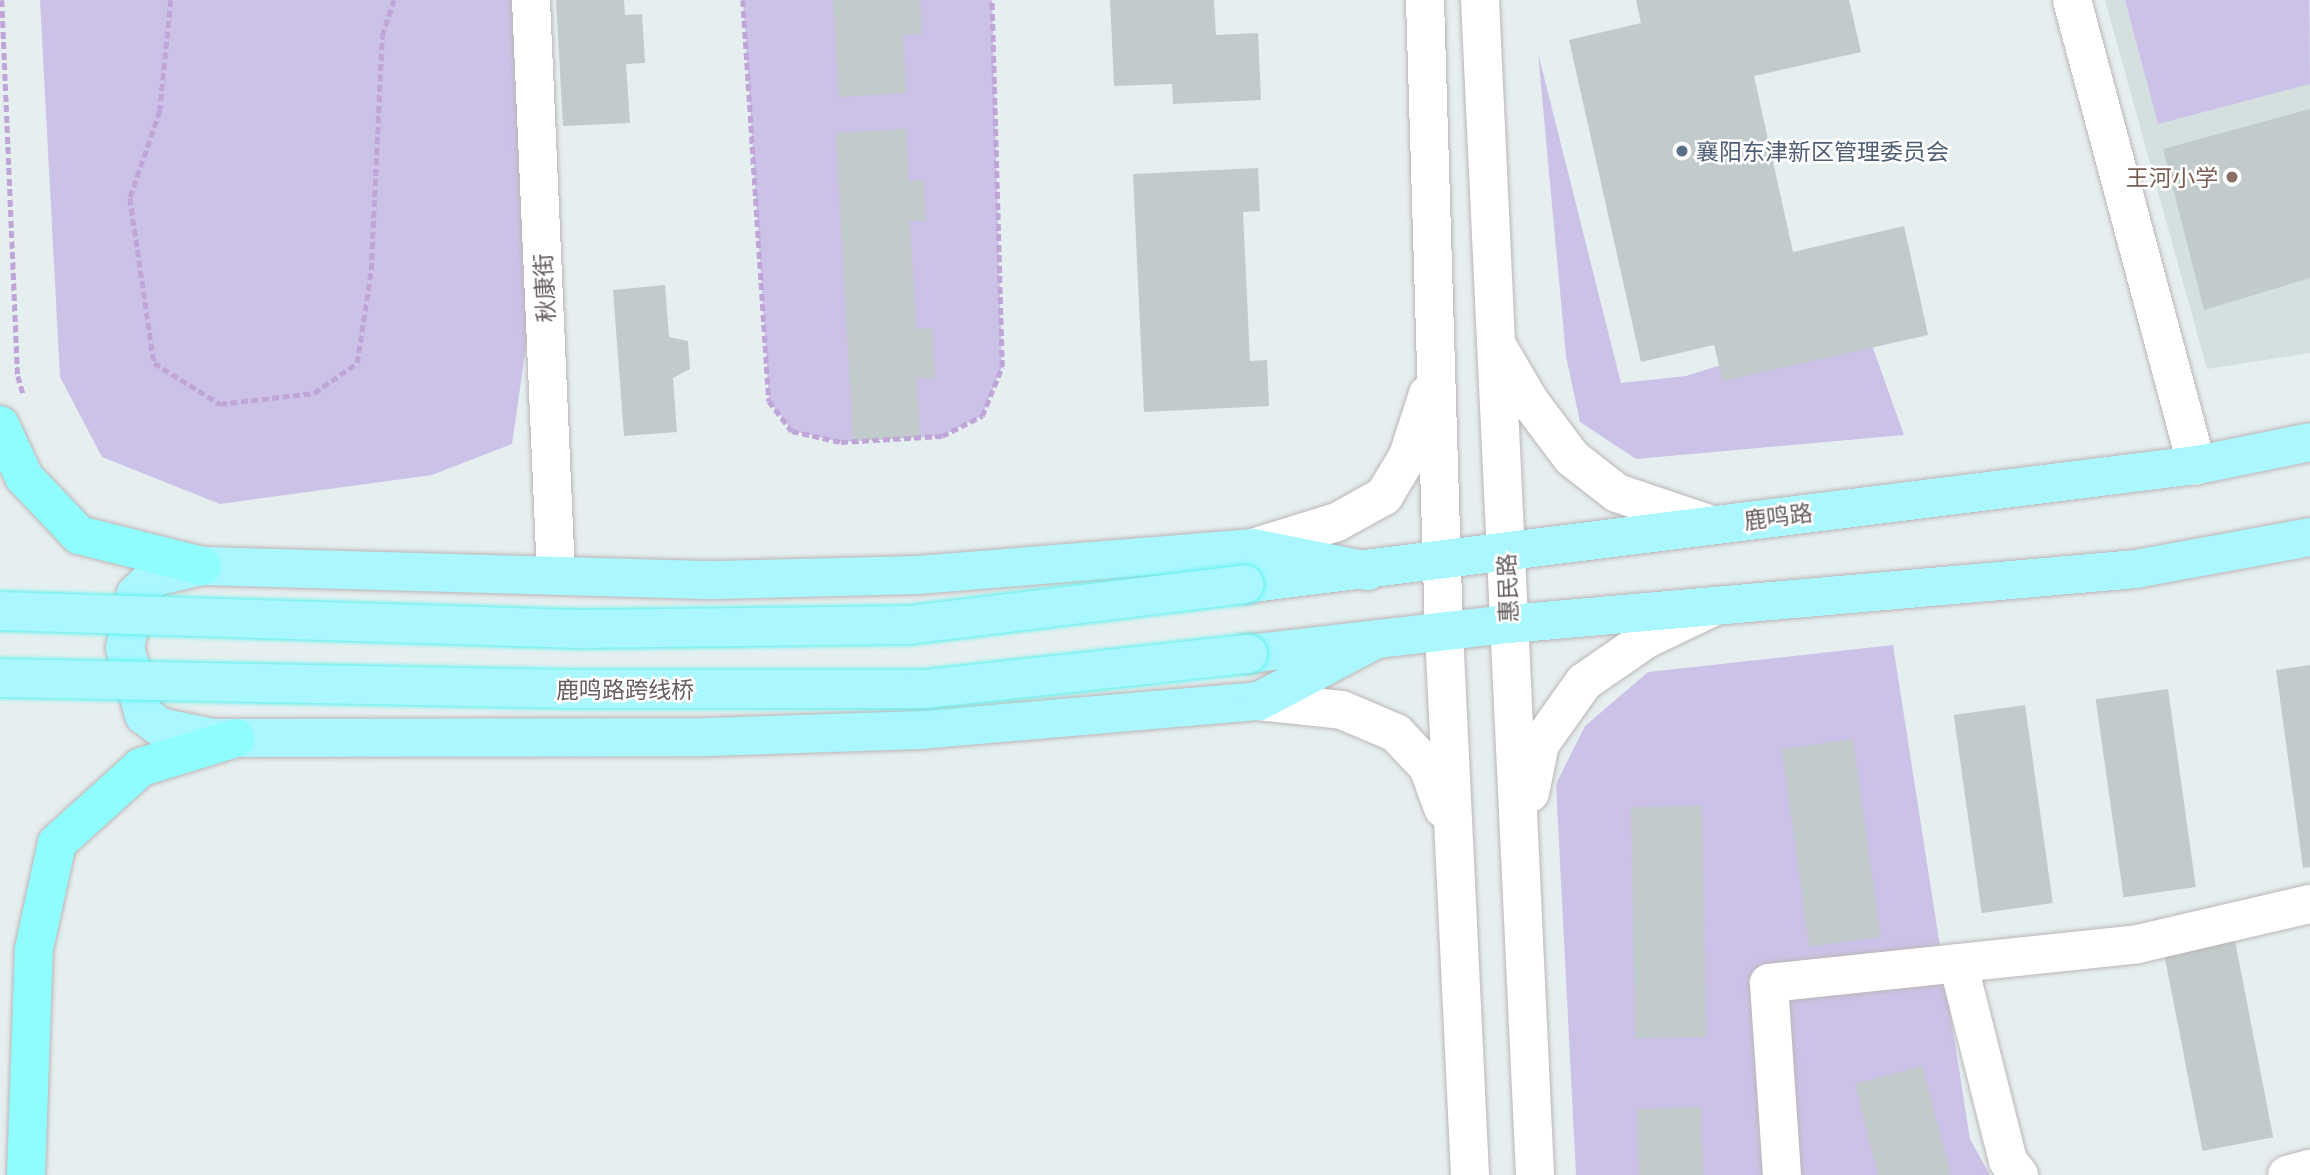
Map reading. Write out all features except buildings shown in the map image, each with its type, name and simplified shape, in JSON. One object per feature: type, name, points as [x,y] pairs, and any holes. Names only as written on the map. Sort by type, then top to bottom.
[{"type":"highway","points":[[13,413],[24,477],[79,536],[202,566]]},
{"type":"highway","points":[[26,1175],[34,949],[57,844],[141,767],[236,738]]},
{"type":"main road","name":"鹿鸣路","points":[[1249,566],[1368,571],[1506,549],[2197,465],[2310,442]]},
{"type":"main road","points":[[1249,566],[707,580],[202,566],[154,577],[136,594],[124,648],[144,715],[160,727],[236,738],[709,737],[921,730],[1259,701],[1373,641],[1509,624],[2136,569],[2310,537]]},
{"type":"main road","points":[[0,611],[579,629],[908,625],[1249,566]]},
{"type":"main road","name":"鹿鸣路跨线桥","points":[[0,678],[575,689],[924,689],[1373,641]]},
{"type":"street","name":"秋康街","points":[[531,0],[556,575]]},
{"type":"street","points":[[1425,0],[1444,632],[1470,1175]]},
{"type":"street","points":[[2071,0],[2197,465]]},
{"type":"street","name":"惠民路","points":[[1484,1],[1496,343],[1535,1175]]},
{"type":"street","points":[[1496,343],[1530,402],[1572,458],[1617,493],[1709,524]]},
{"type":"street","points":[[1249,566],[1384,496],[1408,456],[1437,369]]},
{"type":"street","points":[[1519,843],[1540,744],[1584,682],[1646,639],[1714,606]]},
{"type":"street","points":[[1259,701],[1342,710],[1396,733],[1428,766],[1454,836]]},
{"type":"street","points":[[1782,1175],[1769,983],[2138,944],[2310,904]]},
{"type":"street","points":[[1958,963],[2008,1161],[2019,1175]]},
{"type":"street","points":[[2287,1175],[2310,1169]]},
{"type":"path","points":[[2,0],[18,376],[13,413]]},
{"type":"path","points":[[172,0],[160,111],[130,198],[155,363],[220,404],[314,393],[357,363],[371,270],[382,36],[394,0]]},
{"type":"path","points":[[743,0],[769,401],[792,431],[841,442],[942,436],[982,416],[1002,367],[992,0]]},
{"type":"shaded area","points":[[40,0],[520,0],[533,298],[512,444],[432,475],[220,504],[102,457],[60,377]]},
{"type":"shaded area","points":[[743,0],[992,0],[1002,367],[982,416],[942,436],[841,442],[792,431],[769,401]]},
{"type":"shaded area","name":"王河小学","points":[[2105,0],[2310,0],[2310,353],[2207,369]]},
{"type":"shaded area","points":[[2125,0],[2309,0],[2310,84],[2158,124]]},
{"type":"shaded area","points":[[1538,53],[1621,383],[1686,376],[1863,320],[1904,435],[1636,459],[1580,422],[1566,356]]},
{"type":"shaded area","points":[[1893,645],[1970,1139],[1990,1175],[1576,1175],[1556,784],[1585,726],[1648,672]]},
{"type":"place","name":"襄阳东津新区管理委员会","points":[[1682,151]]},
{"type":"place","name":"王河小学","points":[[2232,177]]}]
